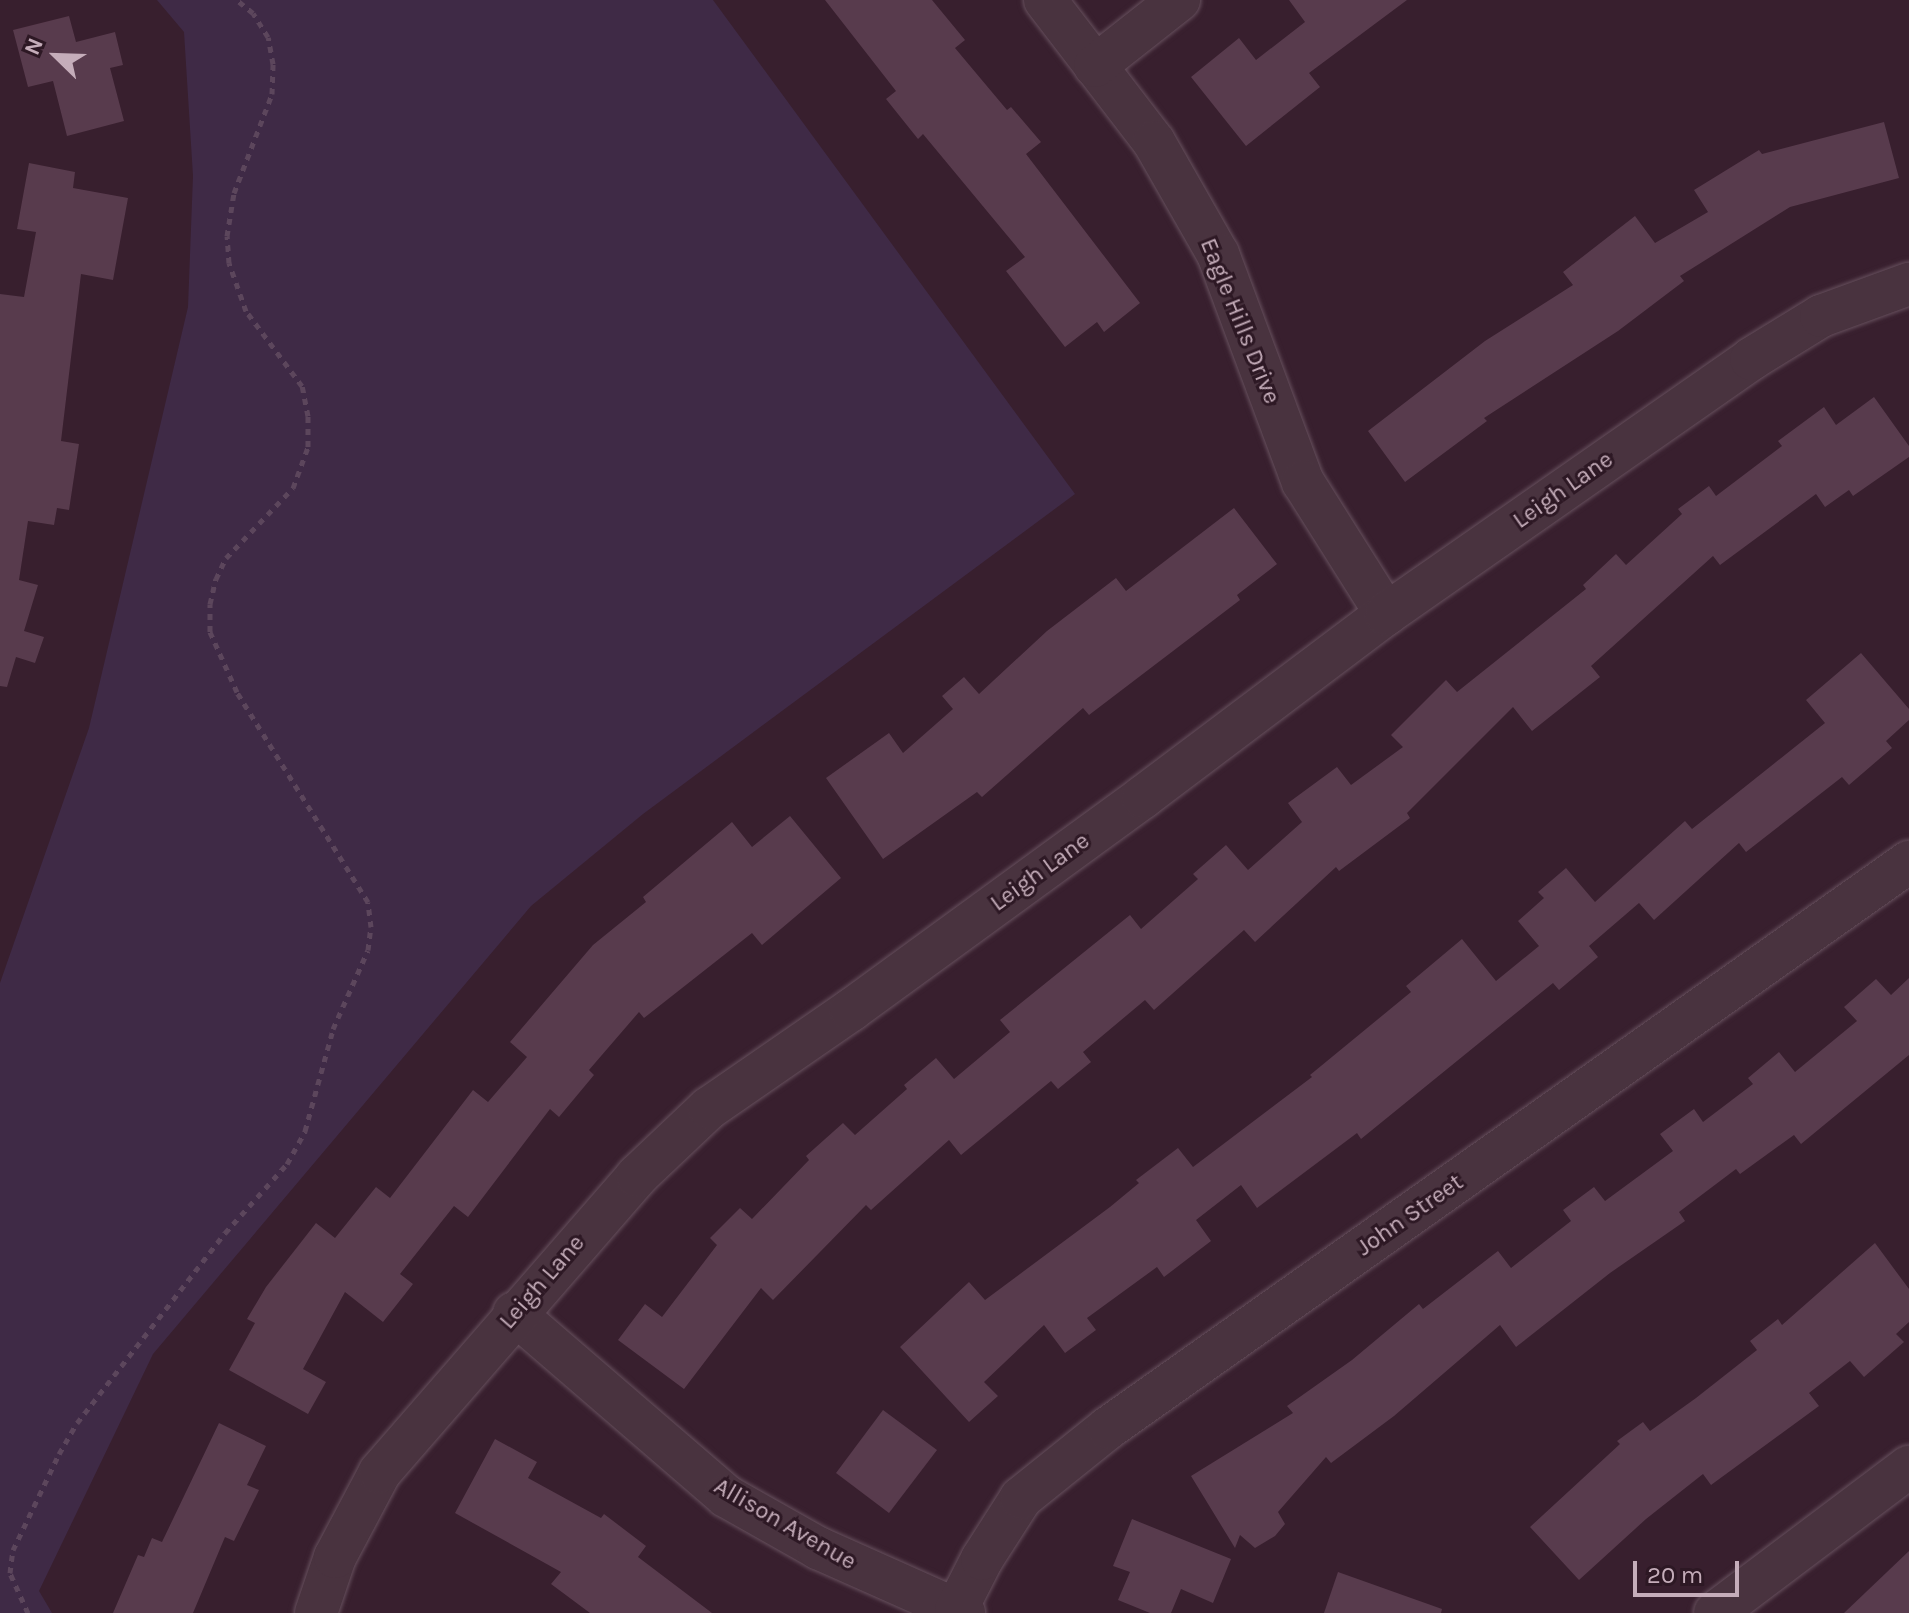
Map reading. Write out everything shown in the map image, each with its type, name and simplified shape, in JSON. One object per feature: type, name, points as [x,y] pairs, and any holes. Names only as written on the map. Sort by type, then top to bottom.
[{"type":"street","name":"Eagle Hills Drive","points":[[1045,0],[1154,142],[1218,254],[1303,482],[1386,614]]},
{"type":"street","points":[[1095,66],[1179,0]]},
{"type":"street","name":"Leigh Lane","points":[[316,1613],[335,1557],[380,1472],[514,1313],[637,1176],[709,1108],[851,1010],[1143,797],[1386,614],[1751,359],[1821,316],[1909,284]]},
{"type":"street","name":"John Street","points":[[960,1612],[982,1559],[1021,1498],[1108,1428],[1909,862]]},
{"type":"street","name":"Allison Avenue","points":[[514,1313],[726,1496],[818,1548],[960,1612]]},
{"type":"street","points":[[1715,1613],[1909,1467]]},
{"type":"path","points":[[28,1613],[10,1573],[13,1550],[59,1454],[77,1423],[225,1233],[287,1164],[305,1131],[333,1029],[368,950],[371,927],[368,902],[237,692],[210,632],[213,591],[226,558],[293,488],[308,447],[308,416],[302,386],[246,311],[229,263],[227,236],[234,193],[272,94],[273,64],[268,37],[253,13],[237,0]]},
{"type":"shaded area","points":[[157,0],[713,0],[1075,494],[643,814],[531,906],[153,1354],[39,1591],[52,1613],[0,1613],[0,983],[89,728],[188,307],[193,176],[184,32]]},
{"type":"building","points":[[825,0],[932,0],[965,40],[955,48],[1007,110],[1011,107],[1041,142],[1026,154],[1140,303],[1104,332],[1097,322],[1065,347],[1006,271],[1025,257],[923,134],[918,139],[886,99],[896,91]]},
{"type":"building","points":[[1289,0],[1407,0],[1309,73],[1320,87],[1246,146],[1191,77],[1239,38],[1256,60],[1305,22]]},
{"type":"building","points":[[69,16],[76,42],[115,32],[123,65],[110,68],[124,121],[67,136],[53,81],[28,87],[13,30]]},
{"type":"building","points":[[1884,122],[1899,178],[1790,207],[1680,276],[1684,281],[1618,331],[1484,418],[1487,421],[1405,482],[1368,431],[1485,341],[1573,285],[1563,272],[1635,216],[1655,243],[1708,212],[1694,190],[1759,150],[1762,154]]},
{"type":"building","points":[[29,163],[75,172],[73,188],[128,198],[113,280],[81,274],[61,441],[79,444],[69,510],[57,508],[54,525],[28,521],[19,580],[38,585],[24,631],[44,637],[35,663],[16,657],[7,687],[0,686],[0,294],[24,297],[36,232],[17,229]]},
{"type":"building","points":[[1874,397],[1909,446],[1909,457],[1853,496],[1849,490],[1825,507],[1816,494],[1720,565],[1713,556],[1591,666],[1600,677],[1532,731],[1513,707],[1407,813],[1410,818],[1339,871],[1336,867],[1255,942],[1244,930],[1154,1010],[1145,1000],[1083,1052],[1091,1062],[1058,1089],[1051,1081],[961,1155],[949,1140],[871,1210],[866,1205],[773,1300],[761,1288],[684,1389],[618,1340],[645,1304],[662,1317],[717,1245],[710,1238],[740,1208],[752,1219],[809,1160],[806,1156],[843,1123],[855,1135],[907,1089],[904,1085],[936,1058],[954,1079],[1010,1032],[1000,1020],[1130,915],[1141,929],[1198,879],[1193,874],[1226,845],[1248,870],[1302,822],[1288,803],[1337,767],[1351,785],[1403,747],[1391,735],[1446,680],[1457,692],[1586,589],[1583,585],[1616,554],[1626,565],[1682,514],[1678,509],[1709,486],[1716,496],[1782,446],[1778,441],[1824,407],[1836,425]]},
{"type":"building","points":[[1234,508],[1277,564],[1237,595],[1240,600],[1089,715],[1083,708],[982,797],[977,792],[883,859],[826,778],[889,733],[903,753],[953,709],[942,696],[964,677],[979,694],[1047,631],[1116,578],[1126,591]]},
{"type":"building","points":[[1861,653],[1909,709],[1909,720],[1886,741],[1892,748],[1849,785],[1842,777],[1746,852],[1739,843],[1654,920],[1639,903],[1589,946],[1598,957],[1559,990],[1553,983],[1361,1139],[1357,1133],[1257,1208],[1241,1185],[1196,1220],[1211,1241],[1164,1277],[1157,1267],[1087,1318],[1096,1330],[1065,1353],[1044,1325],[984,1382],[998,1396],[969,1422],[900,1347],[969,1282],[985,1300],[1110,1207],[1139,1183],[1136,1180],[1178,1148],[1193,1167],[1312,1077],[1310,1075],[1411,992],[1406,986],[1462,939],[1496,981],[1539,946],[1518,921],[1544,898],[1538,892],[1566,868],[1595,902],[1685,821],[1692,829],[1825,723],[1806,700]]},
{"type":"building","points":[[790,816],[841,878],[762,945],[752,933],[644,1018],[639,1012],[589,1070],[594,1075],[559,1117],[550,1109],[468,1217],[454,1206],[400,1274],[413,1284],[383,1322],[345,1292],[303,1369],[326,1382],[308,1414],[229,1370],[255,1323],[247,1319],[266,1287],[316,1223],[335,1238],[376,1187],[390,1198],[473,1090],[488,1102],[527,1057],[510,1042],[593,945],[646,902],[643,897],[732,822],[752,847]]},
{"type":"building","points":[[1909,978],[1909,1055],[1801,1144],[1794,1135],[1740,1174],[1736,1169],[1679,1212],[1685,1221],[1610,1273],[1516,1347],[1500,1325],[1394,1416],[1331,1463],[1326,1457],[1278,1512],[1285,1524],[1275,1536],[1255,1548],[1240,1535],[1235,1548],[1191,1476],[1293,1413],[1287,1406],[1352,1360],[1419,1304],[1423,1309],[1498,1251],[1511,1268],[1571,1221],[1563,1210],[1594,1187],[1605,1201],[1673,1151],[1660,1134],[1694,1109],[1703,1122],[1753,1084],[1748,1078],[1779,1052],[1795,1072],[1857,1021],[1844,1007],[1876,979],[1891,995]]},
{"type":"building","points":[[1875,1243],[1909,1289],[1909,1322],[1896,1334],[1904,1342],[1864,1377],[1850,1361],[1809,1393],[1819,1406],[1711,1485],[1703,1474],[1646,1519],[1579,1580],[1530,1527],[1620,1444],[1617,1441],[1643,1422],[1650,1431],[1696,1398],[1757,1350],[1750,1341],[1778,1319],[1782,1325]]},
{"type":"building","points":[[883,1410],[937,1450],[889,1513],[836,1473]]},
{"type":"building","points":[[219,1423],[266,1446],[247,1485],[259,1490],[234,1541],[225,1537],[193,1613],[113,1613],[138,1555],[144,1557],[152,1538],[162,1542]]},
{"type":"building","points":[[495,1439],[537,1462],[528,1478],[601,1518],[604,1514],[646,1546],[638,1557],[712,1613],[590,1613],[551,1584],[561,1572],[455,1513]]},
{"type":"building","points":[[1132,1519],[1231,1559],[1213,1603],[1181,1589],[1171,1613],[1150,1613],[1118,1600],[1130,1572],[1113,1566]]},
{"type":"building","points":[[1909,1551],[1909,1613],[1844,1613]]},
{"type":"building","points":[[1338,1572],[1442,1609],[1441,1613],[1324,1613]]}]
